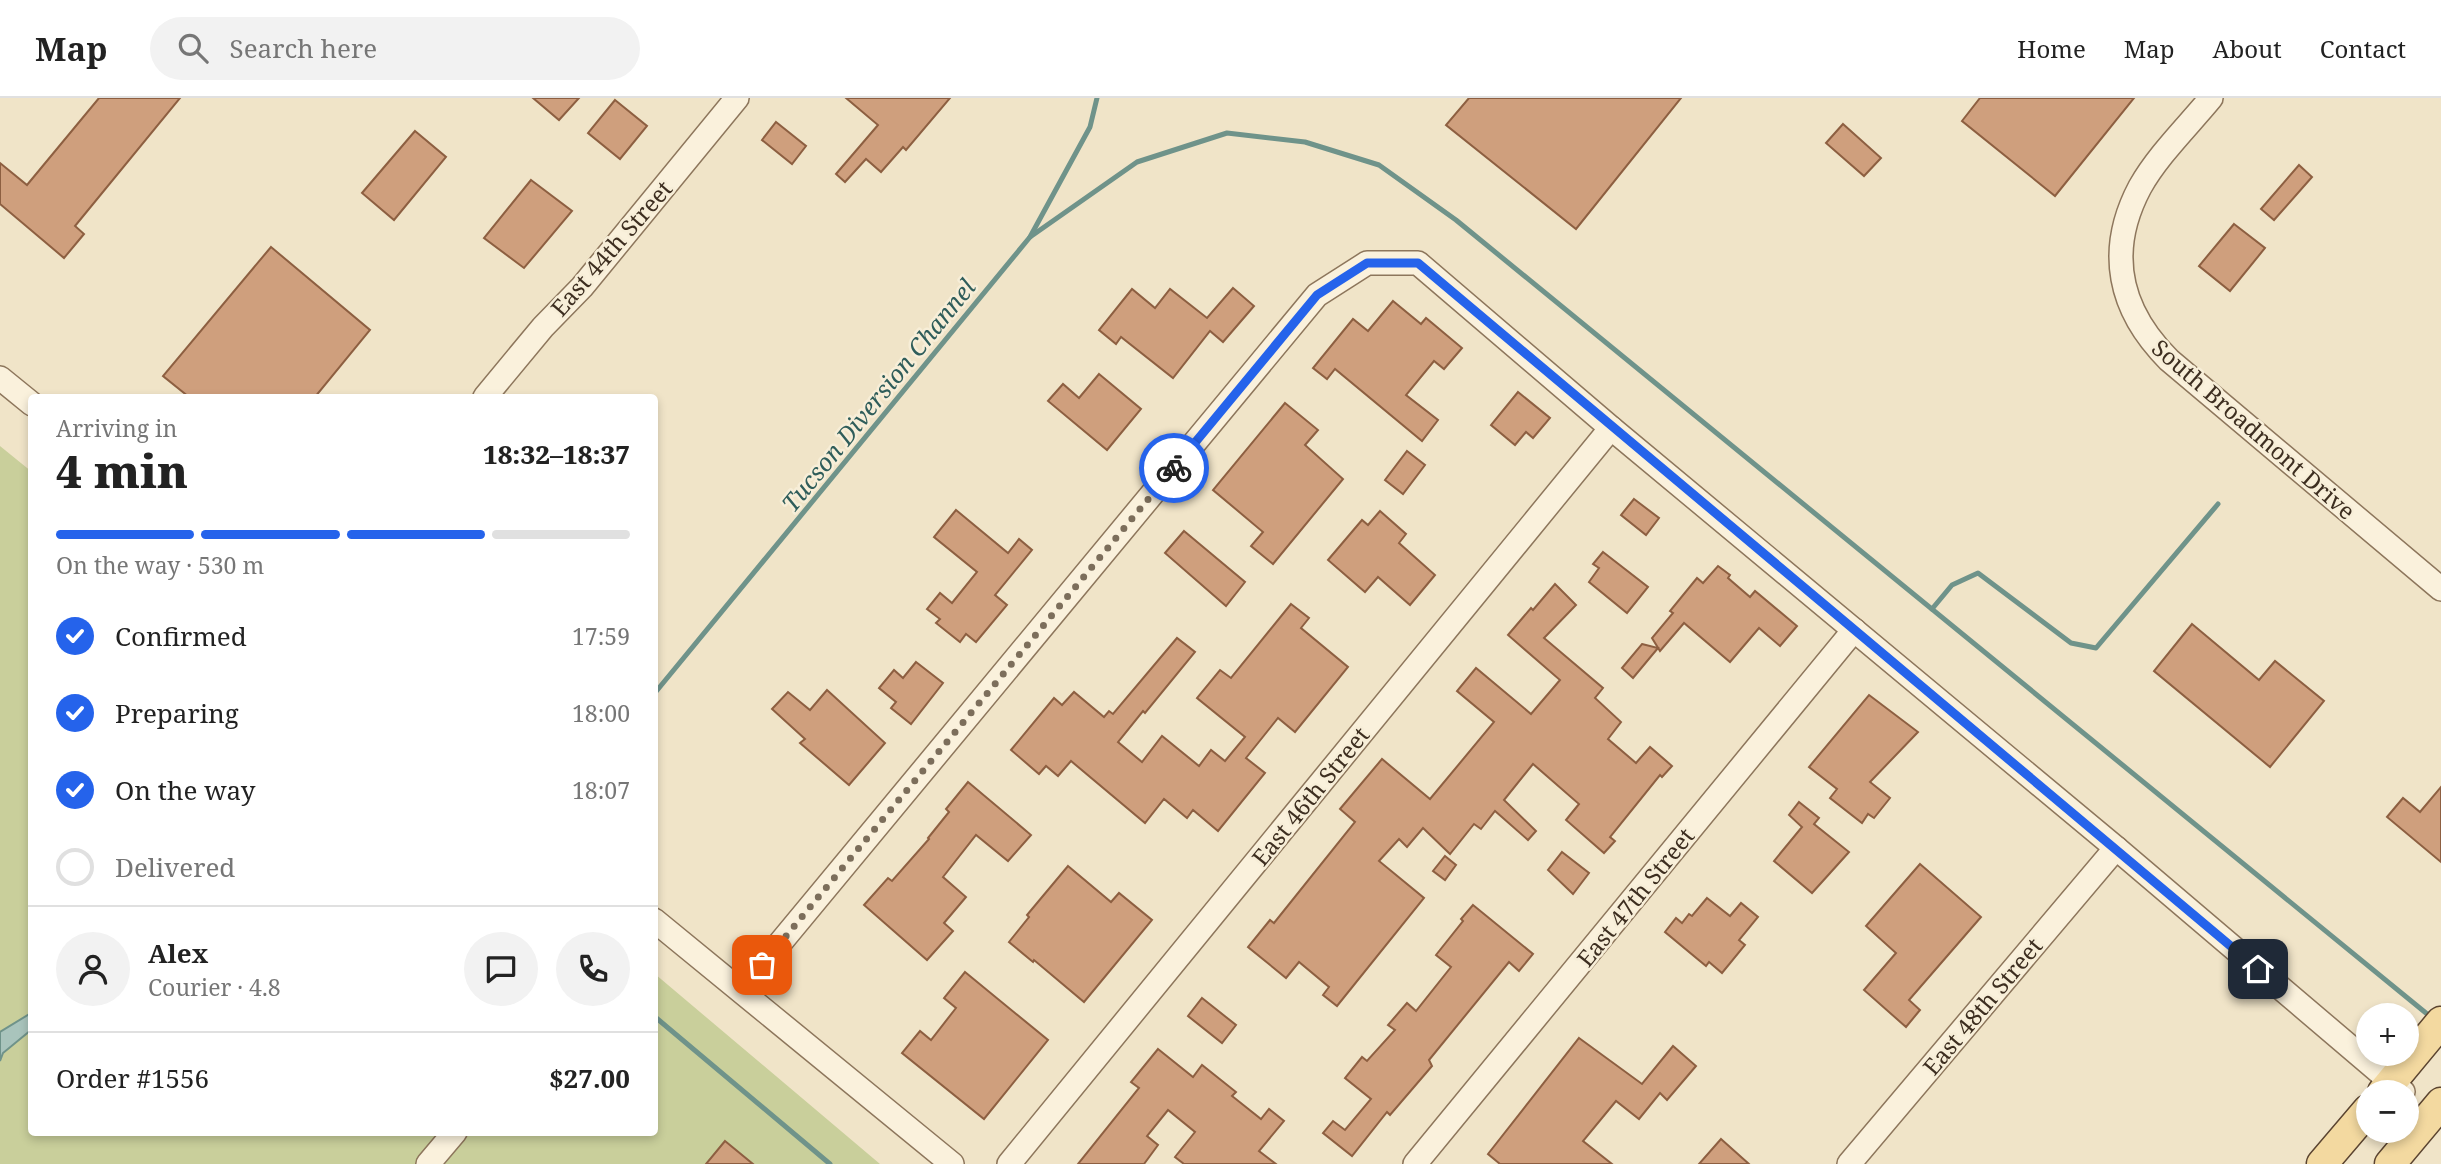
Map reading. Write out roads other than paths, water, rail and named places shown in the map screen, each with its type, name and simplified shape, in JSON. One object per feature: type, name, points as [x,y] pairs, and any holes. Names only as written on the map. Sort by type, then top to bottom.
[{"type":"main road","points":[[2402,1080],[2432,1033]]},
{"type":"main road","points":[[2390,1164],[2438,1114]]},
{"type":"main road","points":[[2322,1164],[2356,1124]]},
{"type":"street","name":"East 44th Street","points":[[487,394],[543,327],[582,287],[737,98]]},
{"type":"street","name":"South Broadmont Drive","points":[[2211,98],[2154,167],[2140,187],[2130,210],[2124,230],[2121,266],[2132,312],[2147,336],[2169,360],[2441,589]]},
{"type":"street","points":[[742,989],[1317,295],[1367,263],[1418,263],[1611,428],[2116,848],[2384,1080]]},
{"type":"street","points":[[0,378],[28,401]]},
{"type":"street","name":"East 46th Street","points":[[1009,1164],[1611,428]]},
{"type":"street","name":"East 47th Street","points":[[1415,1164],[1854,630]]},
{"type":"street","name":"East 48th Street","points":[[1849,1164],[2116,848]]},
{"type":"street","points":[[658,923],[742,989],[952,1164]]},
{"type":"street","points":[[2419,1103],[2438,1114]]},
{"type":"street","points":[[428,1164],[451,1136]]},
{"type":"water","points":[[28,1015],[28,1032],[3,1053],[0,1061],[0,1032]]},
{"type":"waterway","name":"Tucson Diversion Channel","points":[[658,689],[1030,237],[1090,127],[1097,98]]},
{"type":"waterway","points":[[1030,237],[1137,162],[1227,133],[1305,142],[1379,165],[1456,220],[2432,1018]]},
{"type":"waterway","points":[[1932,609],[1952,585],[1978,573],[2071,643],[2096,648],[2218,504]]},
{"type":"waterway","points":[[658,1019],[830,1164]]}]
